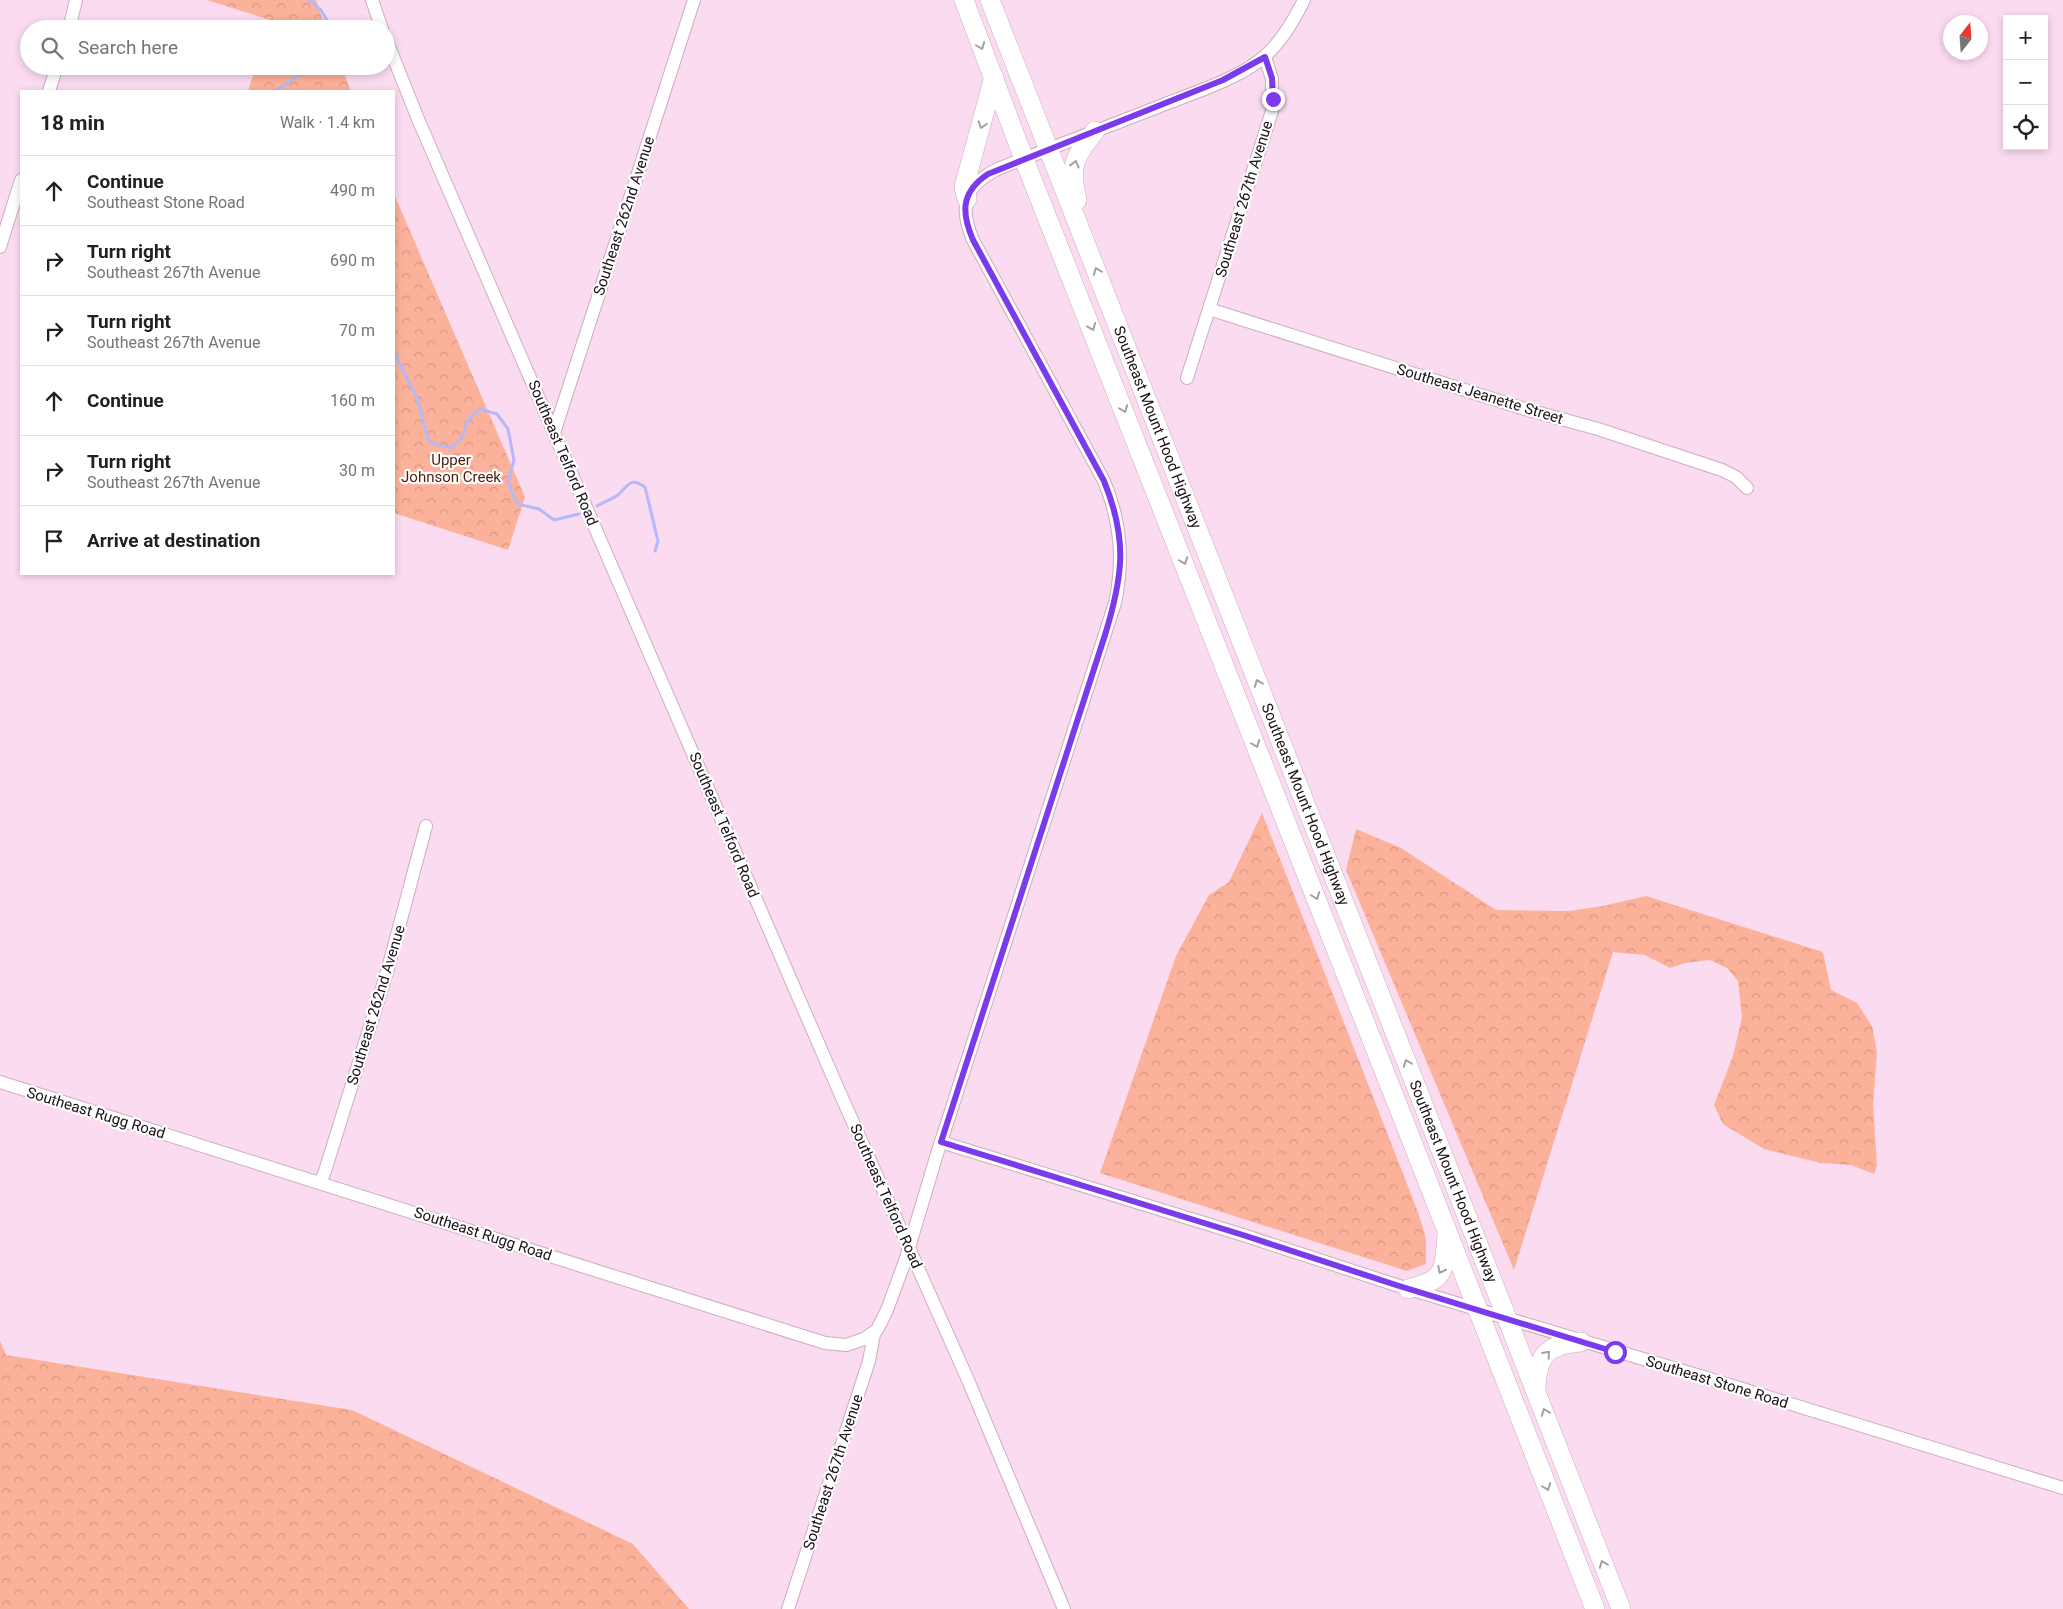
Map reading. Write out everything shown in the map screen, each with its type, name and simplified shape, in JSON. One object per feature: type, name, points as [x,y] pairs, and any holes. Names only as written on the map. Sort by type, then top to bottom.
[{"type":"highway","name":"Southeast Mount Hood Highway","points":[[964,0],[1024,159],[1448,1232],[1536,1390],[1621,1609]]},
{"type":"highway","points":[[971,0],[989,28],[1031,136],[1048,150]]},
{"type":"highway","name":"Southeast Mount Hood Highway","points":[[990,0],[1122,337],[1494,1315],[1595,1609]]},
{"type":"highway","points":[[967,199],[964,188],[994,77]]},
{"type":"highway","points":[[1087,246],[1075,190],[1073,170],[1078,153],[1095,131]]},
{"type":"highway","points":[[1024,159],[1041,171],[1086,287],[1122,337]]},
{"type":"highway","points":[[1411,1138],[1429,1157],[1447,1192],[1546,1454],[1564,1487],[1583,1510]]},
{"type":"highway","points":[[1408,1289],[1430,1284],[1440,1274],[1445,1262],[1448,1232]]},
{"type":"highway","points":[[1536,1390],[1537,1370],[1544,1354],[1556,1346],[1582,1342]]},
{"type":"street","points":[[71,20],[76,0]]},
{"type":"street","points":[[372,0],[379,20]]},
{"type":"street","name":"Southeast 262nd Avenue","points":[[554,433],[694,0]]},
{"type":"street","points":[[874,1334],[887,1310],[909,1246],[1112,611],[1121,568],[1120,531],[1116,512],[1104,481],[973,240],[966,223],[965,206],[967,199],[976,184],[988,174],[1223,80],[1265,57],[1280,40],[1304,0]]},
{"type":"street","name":"Southeast 267th Avenue","points":[[1187,378],[1272,111],[1272,78],[1265,57]]},
{"type":"street","name":"Southeast Telford Road","points":[[395,62],[418,120],[835,1082],[968,1380],[1064,1609]]},
{"type":"street","points":[[49,90],[54,75]]},
{"type":"street","points":[[0,247],[20,183]]},
{"type":"street","name":"Southeast Jeanette Street","points":[[1209,309],[1516,406],[1598,429],[1722,470],[1736,477],[1747,488]]},
{"type":"street","name":"Southeast 262nd Avenue","points":[[320,1183],[387,972],[426,826]]},
{"type":"street","name":"Southeast Rugg Road","points":[[0,1082],[825,1343],[841,1345],[856,1343],[874,1334]]},
{"type":"street","name":"Southeast Stone Road","points":[[941,1142],[1243,1235],[1408,1289],[2063,1488]]},
{"type":"street","name":"Southeast 267th Avenue","points":[[788,1609],[869,1361],[874,1334]]},
{"type":"green space","points":[[207,0],[316,0],[323,20],[270,20]]},
{"type":"green space","points":[[253,75],[345,75],[351,90],[248,90]]},
{"type":"green space","name":"Upper Johnson Creek","points":[[395,196],[525,497],[508,550],[395,513]]},
{"type":"green space","points":[[1262,813],[1418,1212],[1426,1239],[1426,1264],[1407,1271],[1100,1173],[1176,956],[1209,895],[1229,882]]},
{"type":"green space","points":[[1356,829],[1401,848],[1496,910],[1569,911],[1603,906],[1646,896],[1823,952],[1831,990],[1857,1003],[1872,1026],[1877,1052],[1873,1104],[1877,1166],[1874,1174],[1851,1165],[1821,1163],[1764,1149],[1723,1124],[1714,1105],[1733,1056],[1742,1017],[1738,981],[1727,968],[1710,960],[1685,963],[1670,968],[1645,955],[1613,952],[1514,1270],[1346,870]]},
{"type":"green space","points":[[0,1341],[6,1355],[352,1410],[633,1544],[689,1609],[0,1609]]},
{"type":"waterway","points":[[309,0],[321,10],[327,20]]},
{"type":"waterway","points":[[277,90],[298,75]]},
{"type":"waterway","points":[[395,355],[417,398],[429,442],[451,448],[462,438],[468,420],[480,409],[497,414],[508,429],[514,460],[508,482],[517,504],[539,509],[554,520],[579,514]]},
{"type":"waterway","points":[[597,506],[617,496],[630,483],[636,482],[645,487],[658,541],[655,551]]},
{"type":"route","points":[[1273,99],[1272,78],[1265,57],[1223,80],[1000,168],[979,180],[972,188],[967,199],[964,215],[973,240],[1091,454],[1110,495],[1120,531],[1121,568],[1115,603],[1105,635],[1031,860],[988,1002],[941,1142],[1615,1352]]}]
